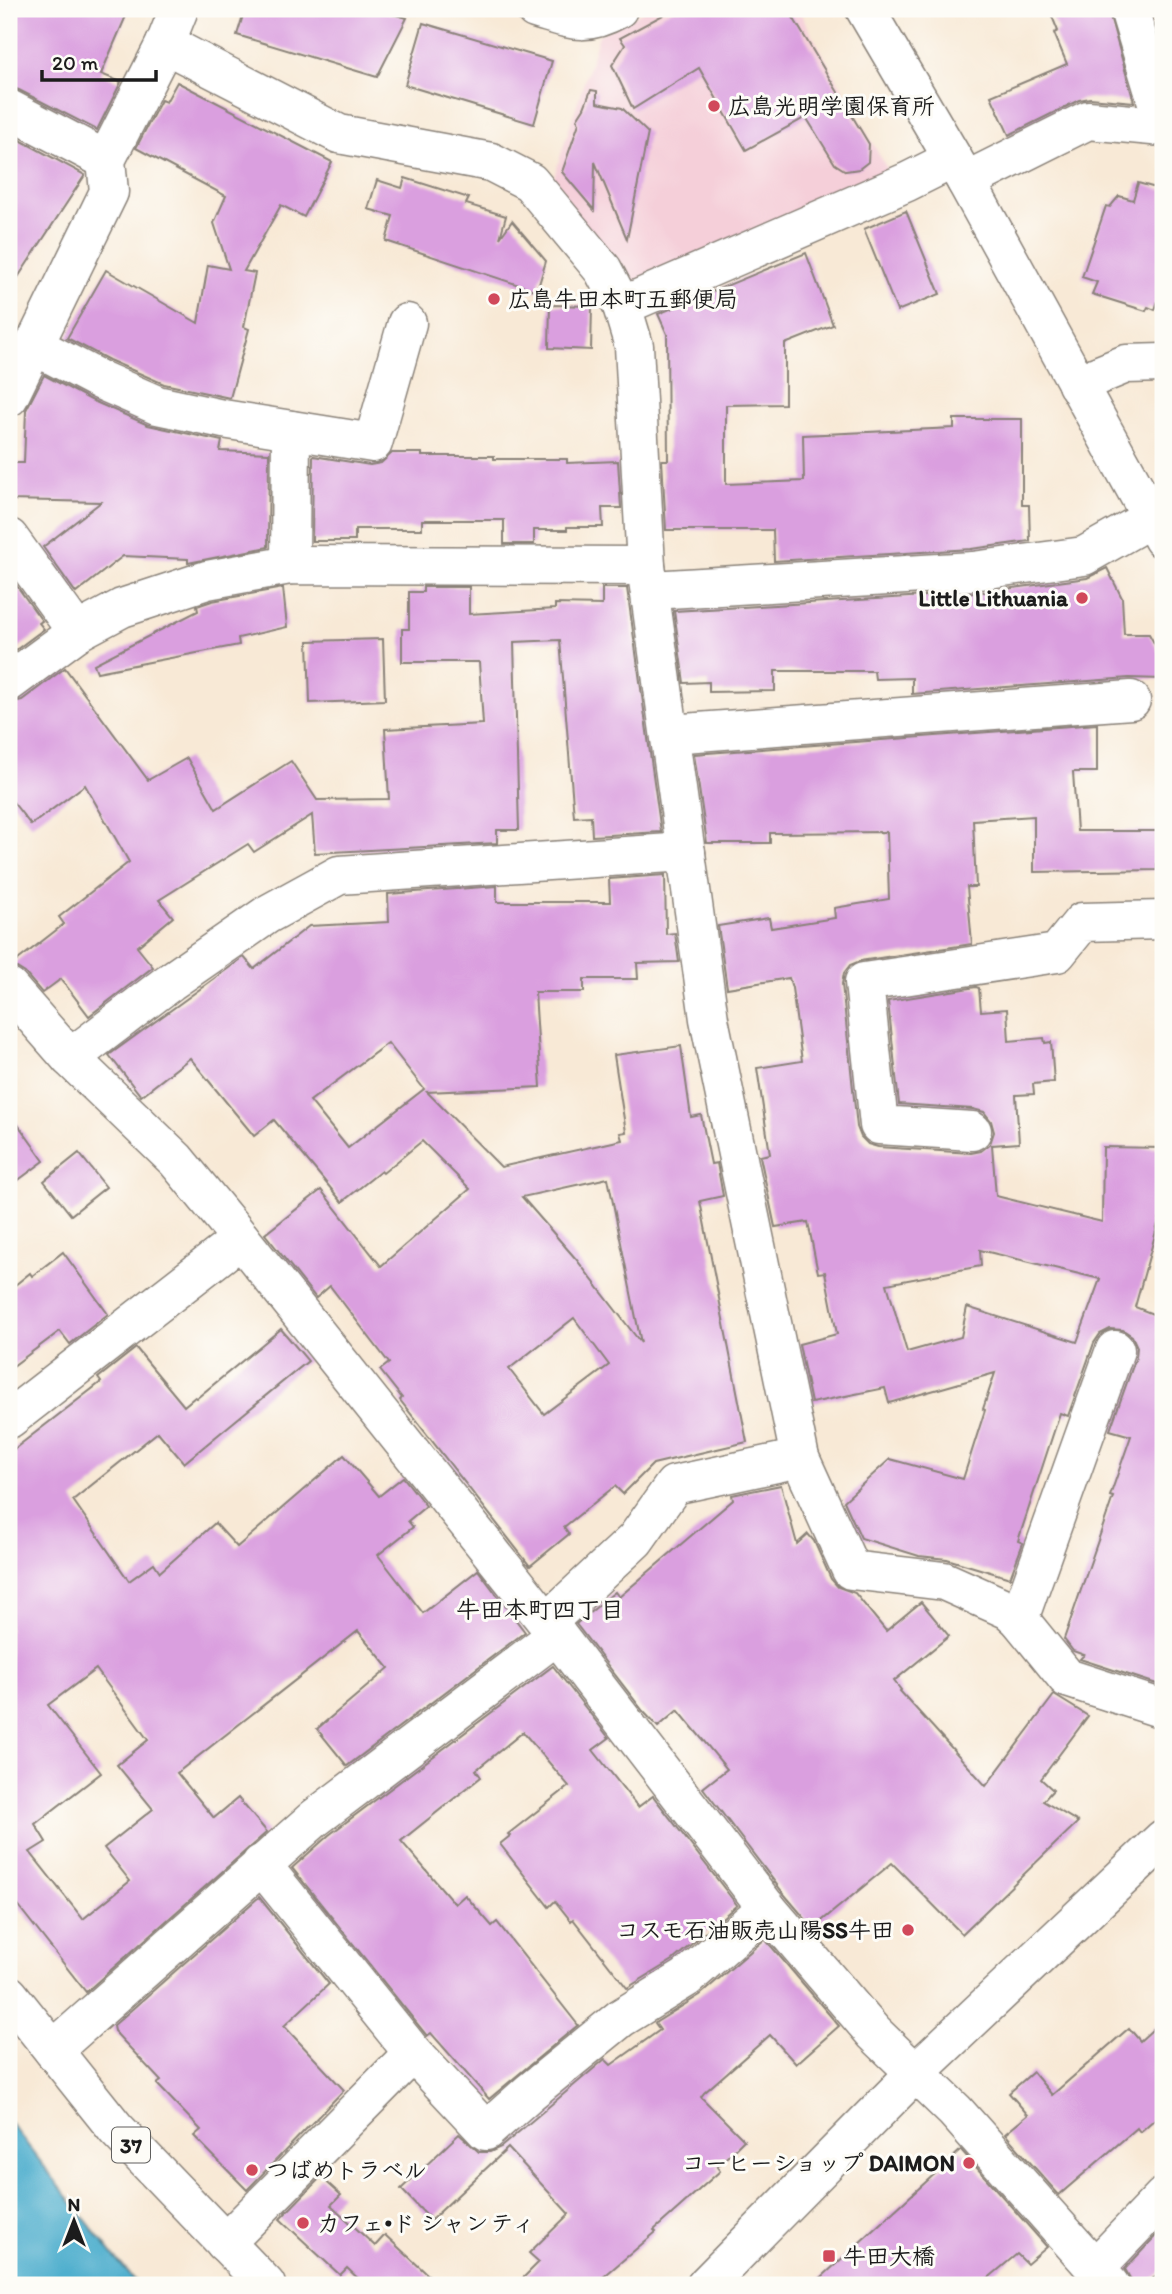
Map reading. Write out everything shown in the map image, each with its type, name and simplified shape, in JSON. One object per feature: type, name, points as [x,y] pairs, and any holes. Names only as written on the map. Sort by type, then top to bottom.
[{"type":"street","points":[[9,397],[109,192],[106,160],[165,44],[179,9]]},
{"type":"street","points":[[535,9],[587,22],[618,9]]},
{"type":"street","points":[[9,682],[77,632],[122,608],[207,580],[290,565],[648,578],[974,571],[1084,556],[1157,528],[960,170],[865,9]]},
{"type":"street","points":[[622,306],[907,182],[960,170],[1088,120],[1163,125],[1129,9]]},
{"type":"street","points":[[165,44],[339,134],[491,162],[530,182],[603,270],[622,306],[634,346],[648,578],[709,1019],[800,1458],[851,1570],[944,1581],[1009,1610],[1067,1678],[1163,1709]]},
{"type":"street","points":[[9,109],[106,160]]},
{"type":"street","points":[[35,346],[100,380],[157,405],[373,443],[407,323]]},
{"type":"street","points":[[1077,384],[1126,363],[1163,363]]},
{"type":"street","points":[[290,565],[291,430]]},
{"type":"street","points":[[9,538],[77,632]]},
{"type":"street","points":[[670,734],[1131,701]]},
{"type":"street","points":[[70,1058],[170,982],[268,914],[339,875],[686,852]]},
{"type":"street","points":[[972,1131],[879,1125],[864,982],[1057,953],[1082,922],[1163,920]]},
{"type":"street","points":[[9,988],[70,1058],[176,1160],[552,1629],[767,1908],[874,2033],[955,2111],[1103,2276],[1163,2197]]},
{"type":"street","points":[[9,1419],[241,1239]]},
{"type":"street","points":[[1019,1619],[1115,1350]]},
{"type":"street","points":[[53,2050],[314,1818],[552,1629],[635,1540],[674,1485],[800,1458]]},
{"type":"street","points":[[706,2285],[916,2072],[1163,1839]]},
{"type":"street","points":[[261,1864],[413,2053],[486,2131],[621,2018],[686,1978],[767,1908]]},
{"type":"street","name":"37","points":[[9,1995],[116,2129],[266,2285]]},
{"type":"street","points":[[225,2243],[413,2053]]},
{"type":"shaded area","name":"広島光明学園保育所","points":[[647,9],[798,9],[891,176],[631,292],[552,183],[599,35]]},
{"type":"water","points":[[9,2121],[116,2259],[139,2285],[9,2285]]},
{"type":"building","points":[[18,9],[129,9],[101,74],[121,82],[97,130],[9,87],[9,26]]},
{"type":"building","points":[[245,9],[375,9],[407,18],[377,77],[237,35]]},
{"type":"building","points":[[674,9],[788,9],[869,144],[868,162],[859,169],[846,171],[835,164],[806,117],[746,150],[699,68],[633,109],[612,65],[625,45],[620,38]]},
{"type":"building","points":[[1049,9],[1108,9],[1134,102],[1090,98],[1079,100],[1009,135],[991,96],[1067,64],[1054,33],[1058,31]]},
{"type":"building","points":[[423,23],[552,61],[534,124],[405,85]]},
{"type":"building","points":[[177,82],[332,162],[304,217],[281,205],[244,271],[255,273],[244,327],[249,329],[230,398],[164,384],[67,338],[106,270],[198,323],[208,265],[229,269],[214,223],[226,196],[136,148],[161,100],[166,102]]},
{"type":"building","points":[[591,90],[597,91],[597,103],[622,108],[648,133],[627,239],[595,162],[594,210],[562,172],[579,123],[577,119]]},
{"type":"building","points":[[9,134],[85,175],[9,291]]},
{"type":"building","points":[[405,178],[469,198],[466,204],[506,216],[500,238],[512,221],[546,261],[537,291],[386,241],[393,216],[368,209],[377,180],[402,188]]},
{"type":"building","points":[[1138,183],[1163,190],[1163,285],[1155,310],[1148,307],[1146,311],[1092,294],[1097,282],[1082,277],[1106,206],[1110,207],[1119,196],[1133,200]]},
{"type":"building","points":[[906,211],[940,294],[897,311],[864,229]]},
{"type":"building","points":[[806,253],[833,325],[785,344],[785,404],[726,405],[726,484],[804,481],[803,435],[954,428],[954,419],[1022,419],[1022,505],[1029,505],[1030,541],[971,549],[774,561],[773,530],[666,530],[662,460],[668,460],[667,334],[658,314]]},
{"type":"building","points":[[550,305],[592,306],[591,350],[549,348]]},
{"type":"building","points":[[44,375],[91,400],[148,425],[222,441],[220,451],[269,453],[268,547],[188,563],[188,559],[123,556],[76,593],[43,547],[101,502],[9,500],[9,463],[24,463],[26,410]]},
{"type":"building","points":[[392,453],[422,453],[422,456],[494,456],[494,459],[567,459],[567,463],[618,461],[621,508],[602,508],[603,527],[534,530],[534,544],[504,544],[504,520],[422,520],[422,529],[355,529],[355,541],[312,541],[313,456],[370,465],[381,463]]},
{"type":"building","points":[[1107,568],[1122,598],[1124,634],[1149,634],[1163,659],[1163,679],[1129,678],[912,694],[912,678],[875,679],[874,671],[775,671],[775,691],[709,692],[709,682],[684,683],[674,611],[976,593],[1087,578]]},
{"type":"building","points":[[9,575],[42,621],[39,623],[44,629],[9,655]]},
{"type":"building","points":[[423,587],[469,587],[469,614],[555,609],[555,604],[602,605],[602,588],[627,588],[661,832],[592,836],[591,816],[574,817],[560,640],[514,642],[519,830],[497,830],[497,843],[315,853],[312,815],[254,852],[248,844],[159,900],[173,917],[137,947],[153,967],[89,1016],[61,979],[42,993],[25,973],[9,967],[64,924],[59,917],[129,862],[85,785],[31,825],[9,797],[9,703],[22,700],[65,668],[148,780],[187,758],[216,809],[291,761],[317,800],[389,799],[385,729],[483,724],[479,662],[402,662],[402,629],[409,629],[409,592],[423,592]]},
{"type":"building","points":[[283,588],[287,627],[238,638],[239,645],[97,672],[94,664],[198,611],[197,606]]},
{"type":"building","points":[[383,639],[385,700],[310,703],[308,641]]},
{"type":"building","points":[[1097,724],[1097,772],[1073,772],[1077,831],[1157,831],[1157,870],[1034,872],[1034,816],[973,820],[976,887],[967,887],[972,944],[860,961],[850,965],[844,973],[842,984],[857,1127],[868,1144],[878,1147],[971,1153],[981,1151],[990,1144],[994,1132],[991,1121],[984,1112],[899,1104],[888,1001],[976,987],[979,988],[981,1011],[1007,1009],[1009,1041],[1044,1038],[1045,1043],[1051,1042],[1054,1082],[1033,1084],[1034,1094],[1016,1095],[1019,1143],[992,1145],[996,1196],[1102,1222],[1103,1147],[1163,1148],[1163,1206],[1135,1307],[1163,1318],[1163,1686],[1080,1659],[1084,1655],[1073,1651],[1064,1639],[1131,1436],[1110,1430],[1136,1357],[1137,1347],[1132,1336],[1123,1330],[1110,1329],[1100,1334],[1094,1343],[1068,1416],[1060,1413],[1018,1541],[1023,1543],[1010,1578],[947,1559],[919,1556],[861,1538],[844,1501],[890,1459],[963,1479],[995,1373],[889,1403],[885,1388],[811,1403],[799,1344],[837,1334],[825,1272],[818,1273],[808,1222],[775,1227],[760,1156],[770,1154],[757,1068],[802,1061],[792,988],[789,978],[727,988],[718,926],[769,918],[771,928],[835,918],[834,908],[889,899],[887,832],[770,833],[770,843],[707,843],[694,754]],"holes":[[[980,1250],[1100,1279],[1077,1342],[967,1307],[961,1337],[907,1352],[887,1284],[981,1266]]]},
{"type":"building","points":[[665,875],[666,934],[675,933],[679,962],[637,963],[638,979],[584,979],[584,992],[535,992],[541,1087],[427,1092],[501,1167],[622,1140],[620,1133],[626,1132],[614,1055],[681,1046],[691,1117],[701,1115],[711,1164],[717,1163],[723,1196],[700,1201],[747,1442],[653,1464],[623,1494],[615,1486],[564,1527],[569,1534],[530,1566],[400,1400],[402,1398],[380,1370],[389,1363],[330,1286],[316,1298],[265,1234],[321,1190],[381,1266],[470,1189],[422,1141],[342,1202],[274,1120],[254,1136],[190,1058],[141,1096],[109,1055],[244,957],[254,969],[309,926],[389,922],[388,894],[497,886],[497,902],[610,902],[609,879]],"holes":[[[388,1043],[424,1089],[348,1148],[310,1101]],[[608,1178],[641,1343],[576,1259],[522,1197]],[[574,1318],[609,1365],[544,1414],[509,1369]]]},
{"type":"building","points":[[9,1112],[44,1161],[9,1187]]},
{"type":"building","points":[[79,1153],[106,1187],[71,1215],[44,1181]]},
{"type":"building","points":[[63,1252],[108,1314],[70,1344],[60,1331],[9,1369],[9,1290]]},
{"type":"building","points":[[281,1329],[308,1361],[184,1463],[158,1432],[73,1500],[129,1581],[154,1563],[160,1572],[215,1523],[237,1547],[344,1455],[379,1496],[403,1477],[426,1506],[408,1521],[413,1527],[378,1555],[423,1613],[478,1570],[525,1632],[347,1766],[317,1729],[389,1668],[358,1631],[177,1773],[214,1818],[238,1798],[267,1832],[86,1992],[9,1894],[9,1453],[101,1382],[98,1378],[136,1348],[184,1406]],"holes":[[[96,1669],[148,1740],[117,1765],[153,1809],[104,1848],[130,1881],[83,1919],[30,1852],[46,1842],[35,1824],[101,1773],[48,1705]]]},
{"type":"building","points":[[781,1485],[797,1544],[808,1534],[814,1541],[831,1579],[838,1587],[855,1593],[886,1631],[921,1602],[949,1636],[894,1681],[986,1786],[1054,1695],[1088,1716],[1041,1779],[1053,1790],[1043,1801],[1078,1822],[962,1934],[892,1863],[813,1928],[703,1788],[727,1769],[678,1710],[658,1727],[576,1624],[615,1592],[619,1597],[733,1500],[732,1495]]},
{"type":"building","points":[[553,1666],[609,1738],[593,1750],[638,1807],[653,1796],[737,1905],[673,1960],[627,1988],[573,1919],[571,1921],[555,1901],[549,1907],[500,1844],[510,1836],[508,1834],[569,1786],[523,1732],[476,1770],[481,1777],[401,1841],[455,1904],[465,1895],[492,1926],[497,1922],[578,2025],[489,2099],[431,2033],[427,2036],[292,1868],[329,1835]]},
{"type":"building","points":[[259,1897],[329,1984],[284,2026],[344,2090],[247,2190],[194,2136],[201,2130],[157,2084],[161,2081],[114,2031],[113,2026]]},
{"type":"building","points":[[765,1939],[839,2026],[796,2064],[770,2035],[704,2093],[701,2097],[744,2140],[717,2167],[720,2171],[654,2230],[656,2232],[594,2285],[516,2285],[539,2262],[529,2253],[569,2214],[508,2148],[431,2220],[401,2189],[459,2134],[479,2152],[490,2152],[501,2147],[605,2059],[611,2065],[660,2030],[655,2023],[700,1995]]},
{"type":"building","points":[[1163,2020],[1163,2112],[1140,2132],[1137,2128],[1059,2195],[1005,2134],[1028,2115],[1009,2093],[1033,2072],[1052,2095],[1129,2028],[1140,2041]]},
{"type":"building","points":[[961,2150],[1047,2247],[1027,2264],[1017,2254],[980,2285],[813,2285]]},
{"type":"building","points":[[321,2177],[341,2195],[331,2205],[375,2246],[385,2235],[439,2285],[365,2285],[347,2268],[340,2275],[280,2219]]},
{"type":"building","points":[[1163,2228],[1163,2269],[1146,2285],[1131,2285],[1125,2269]]},
{"type":"place","name":"広島光明学園保育所","points":[[714,106]]},
{"type":"place","name":"広島牛田本町五郵便局","points":[[494,299]]},
{"type":"place","name":"Little Lithuania","points":[[1082,598]]},
{"type":"place","name":"コスモ石油販売山陽SS牛田","points":[[908,1930]]},
{"type":"place","name":"コーヒーショップ DAIMON","points":[[969,2163]]},
{"type":"place","name":"つばめトラベル","points":[[252,2170]]},
{"type":"place","name":"カフェ•ド シャンティ","points":[[303,2223]]},
{"type":"place","name":"牛田大橋","points":[[829,2256]]},
{"type":"district","name":"牛田本町四丁目","points":[[540,1609]]}]
